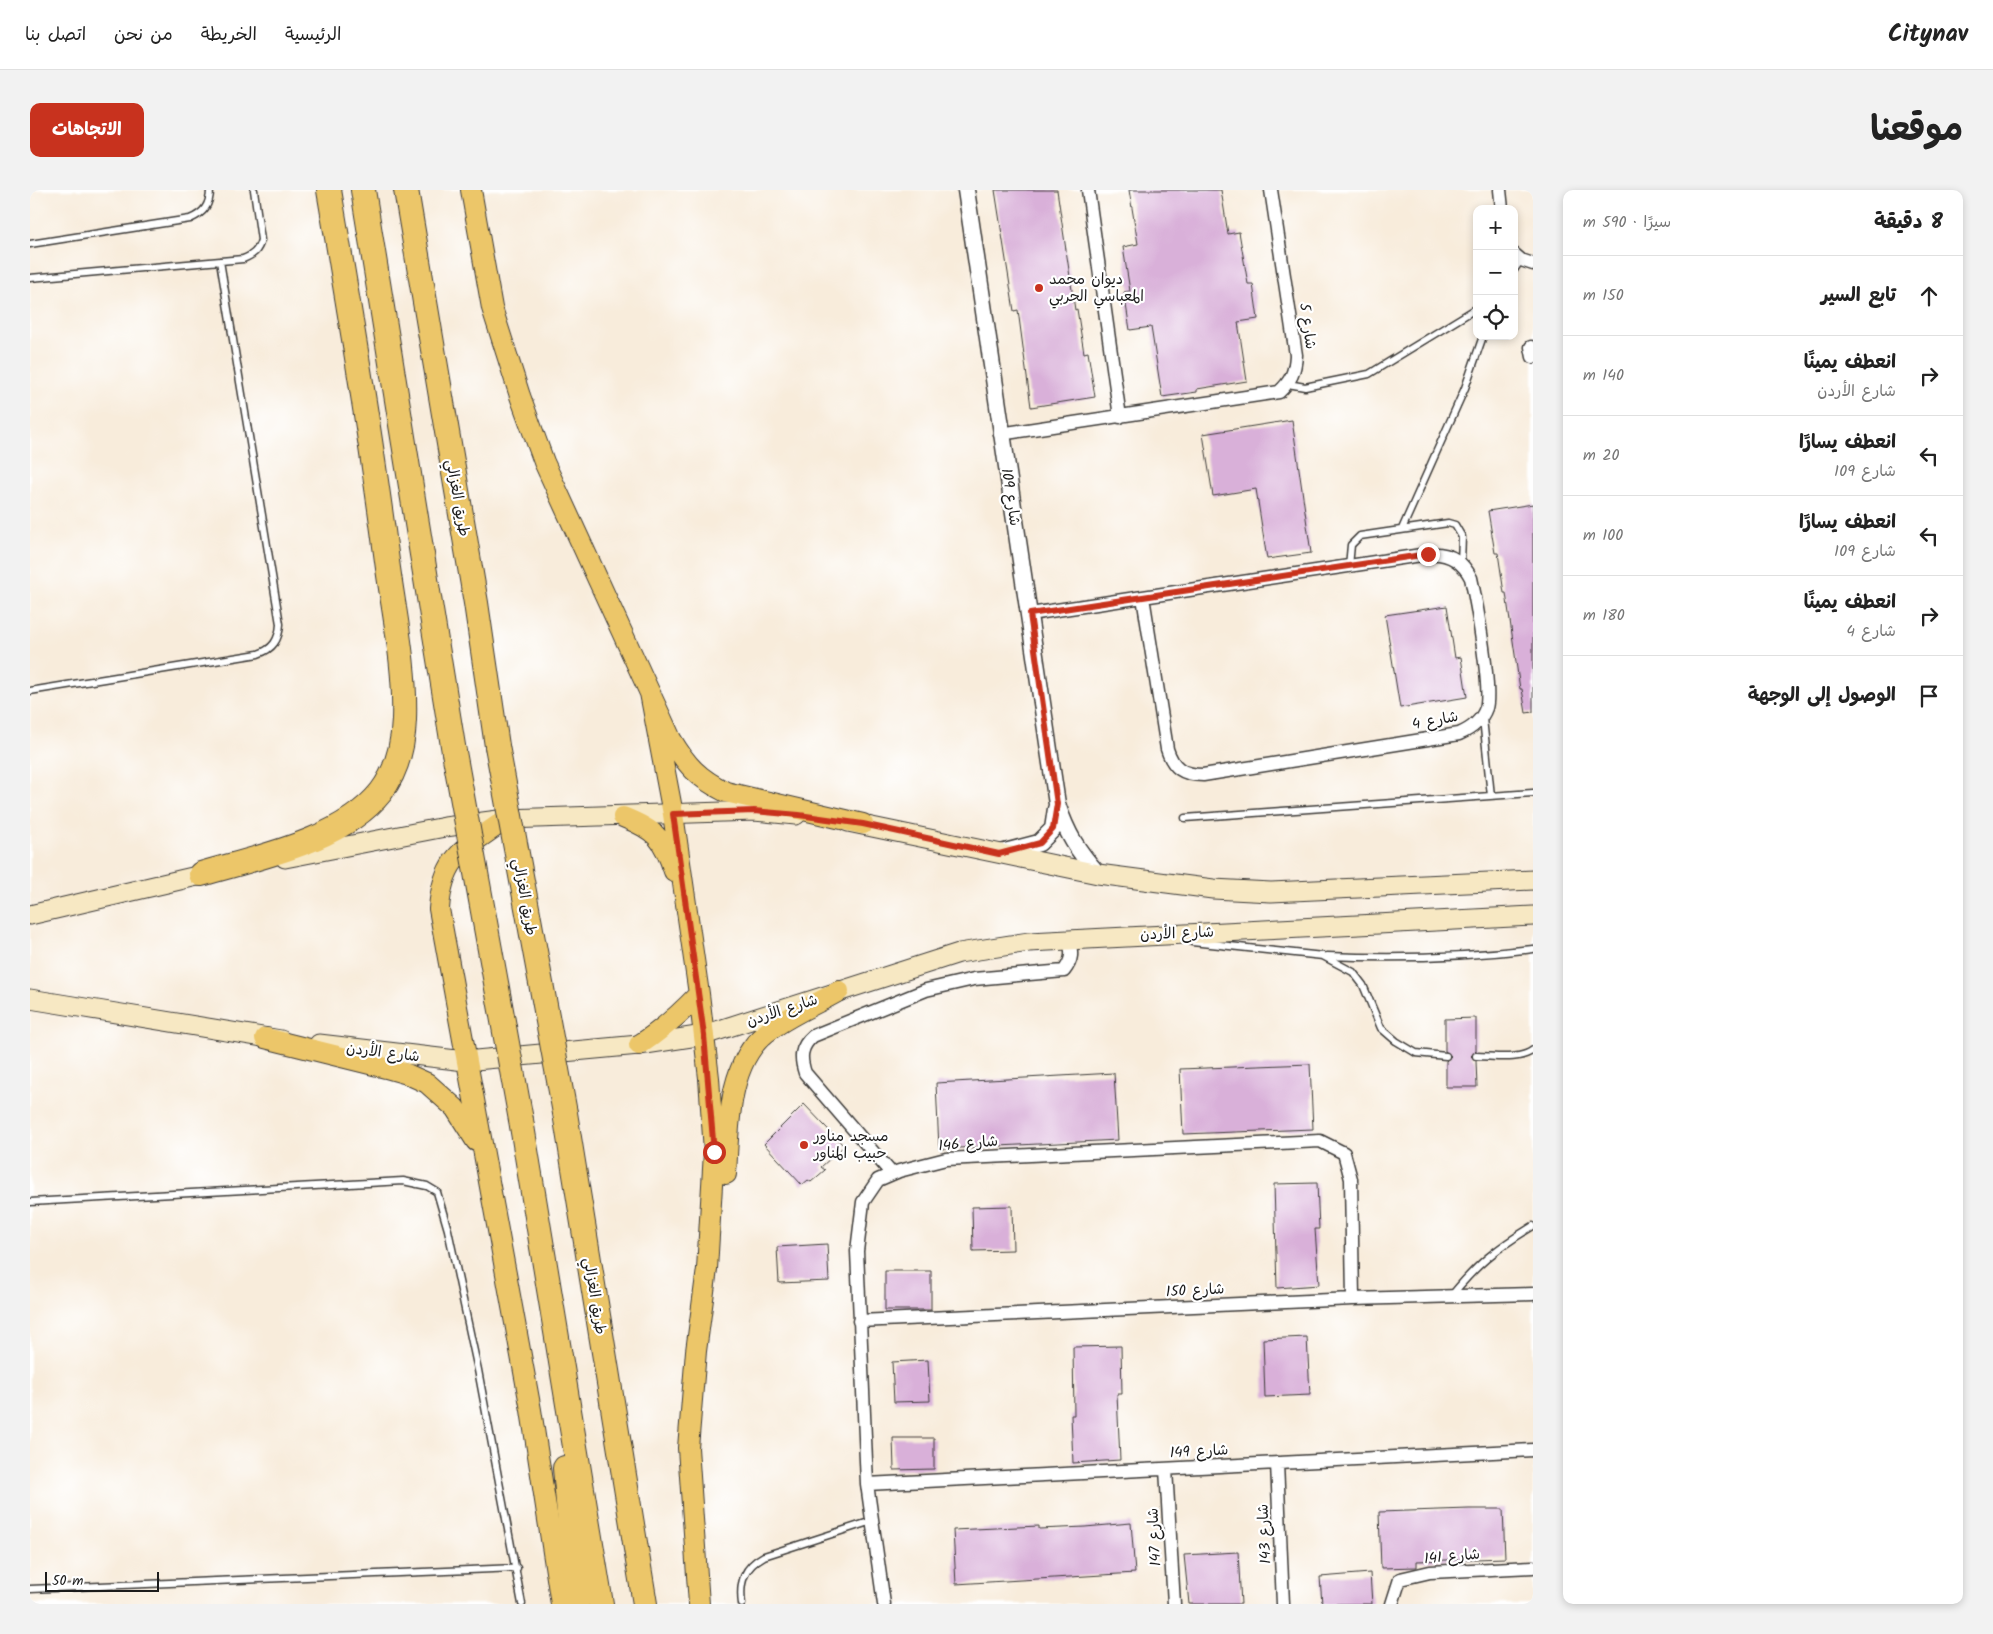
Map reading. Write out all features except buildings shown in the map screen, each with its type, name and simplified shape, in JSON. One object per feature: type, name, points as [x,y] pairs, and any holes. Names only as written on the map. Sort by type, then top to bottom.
[{"type":"highway","points":[[201,874],[274,853],[344,824],[381,792],[392,774],[400,754],[404,721],[402,661],[374,456],[329,190]]},
{"type":"highway","points":[[363,190],[454,752],[521,1120],[601,1604]]},
{"type":"highway","name":"طريق الغزالي","points":[[406,190],[476,603],[497,746],[565,1112],[645,1604]]},
{"type":"highway","points":[[547,1272],[577,1604]]},
{"type":"main road","points":[[470,190],[494,316],[544,462],[681,756],[692,770],[707,782],[726,792],[999,854],[1098,874],[1213,889],[1271,892],[1533,880]]},
{"type":"main road","points":[[650,693],[673,814],[699,994],[714,1152],[707,1268],[696,1351],[688,1448],[699,1604]]},
{"type":"main road","points":[[30,915],[201,874],[445,827],[506,820],[754,811],[863,824]]},
{"type":"main road","points":[[624,817],[648,827],[661,841],[670,858],[686,906]]},
{"type":"main road","points":[[506,820],[449,864],[440,889],[439,909],[465,1061],[529,1401],[561,1604]]},
{"type":"main road","name":"شارع الأردن","points":[[30,999],[265,1038],[465,1061],[638,1044],[704,1035],[959,953],[1029,942],[1132,935],[1533,916]]},
{"type":"main road","points":[[707,1268],[726,1185],[730,1107],[742,1066],[754,1045],[766,1033],[839,991]]},
{"type":"main road","points":[[638,1044],[674,1019],[699,994]]},
{"type":"main road","points":[[265,1038],[400,1072],[427,1083],[455,1108],[475,1139],[488,1178]]},
{"type":"street","name":"شارع 109","points":[[966,190],[1000,434],[1030,614],[1057,804],[1065,830],[1077,851],[1098,874]]},
{"type":"street","points":[[1088,190],[1120,417]]},
{"type":"street","name":"شارع 5","points":[[1271,190],[1296,355],[1295,369],[1288,384]]},
{"type":"street","points":[[1500,190],[1502,205]]},
{"type":"street","points":[[1000,434],[1279,392],[1288,384]]},
{"type":"street","points":[[1030,614],[1437,553],[1446,555],[1461,563],[1473,586],[1488,687],[1486,707],[1482,716]]},
{"type":"street","name":"شارع 4","points":[[1143,597],[1167,749],[1171,761],[1179,770],[1190,775],[1202,775],[1459,734],[1476,724],[1482,716]]},
{"type":"street","name":"شارع 109","points":[[999,854],[1040,843],[1053,829],[1057,804]]},
{"type":"street","points":[[892,1174],[805,1073],[800,1059],[804,1043],[813,1036],[926,990],[974,979],[1064,971],[1071,961],[1072,954],[1069,939]]},
{"type":"street","name":"شارع 146","points":[[884,1604],[867,1484],[856,1251],[863,1202],[878,1180],[892,1174],[946,1159],[1320,1141],[1344,1153],[1351,1179],[1353,1299]]},
{"type":"street","name":"شارع 150","points":[[859,1322],[1353,1299],[1533,1294]]},
{"type":"street","name":"شارع 149","points":[[867,1484],[1533,1450]]},
{"type":"street","name":"شارع 143","points":[[1276,1463],[1283,1604]]},
{"type":"street","name":"شارع 147","points":[[1166,1469],[1174,1604]]},
{"type":"street","name":"شارع 141","points":[[1392,1604],[1400,1579],[1430,1572],[1533,1567]]},
{"type":"lane","points":[[30,244],[190,219],[206,209],[210,200],[210,190]]},
{"type":"lane","points":[[30,278],[243,259],[252,255],[259,248],[260,231],[254,190]]},
{"type":"lane","points":[[30,691],[258,654],[271,647],[279,634],[280,624],[220,261]]},
{"type":"lane","points":[[1288,384],[1306,387],[1369,374],[1473,310]]},
{"type":"lane","points":[[1402,529],[1465,388],[1482,340]]},
{"type":"lane","points":[[1349,566],[1351,544],[1360,536],[1448,523],[1455,525],[1462,538],[1461,563]]},
{"type":"lane","points":[[1482,716],[1492,796]]},
{"type":"lane","points":[[1185,818],[1533,793]]},
{"type":"lane","points":[[1132,935],[1323,956],[1498,953],[1533,949]]},
{"type":"lane","points":[[1323,956],[1352,972],[1363,985],[1382,1028],[1396,1041],[1416,1053],[1446,1056]]},
{"type":"lane","points":[[1476,1056],[1508,1057],[1527,1054],[1533,1050]]},
{"type":"lane","points":[[30,1202],[404,1181],[427,1186],[437,1192],[454,1258],[517,1568],[522,1604]]},
{"type":"lane","points":[[1451,1296],[1475,1267],[1504,1244],[1533,1226]]},
{"type":"lane","points":[[742,1604],[741,1582],[745,1571],[753,1562],[764,1556],[872,1521]]},
{"type":"lane","points":[[30,1589],[517,1568]]},
{"type":"place","name":"ديوان محمد المعباسي الحربي","points":[[1039,288]]},
{"type":"place","name":"مسجد مناور حبيب المناور","points":[[804,1145]]},
{"type":"route","points":[[714,1152],[704,1035],[673,814],[754,811],[799,815],[863,824],[999,854],[1040,843],[1053,829],[1057,804],[1030,614],[1428,554]]}]
